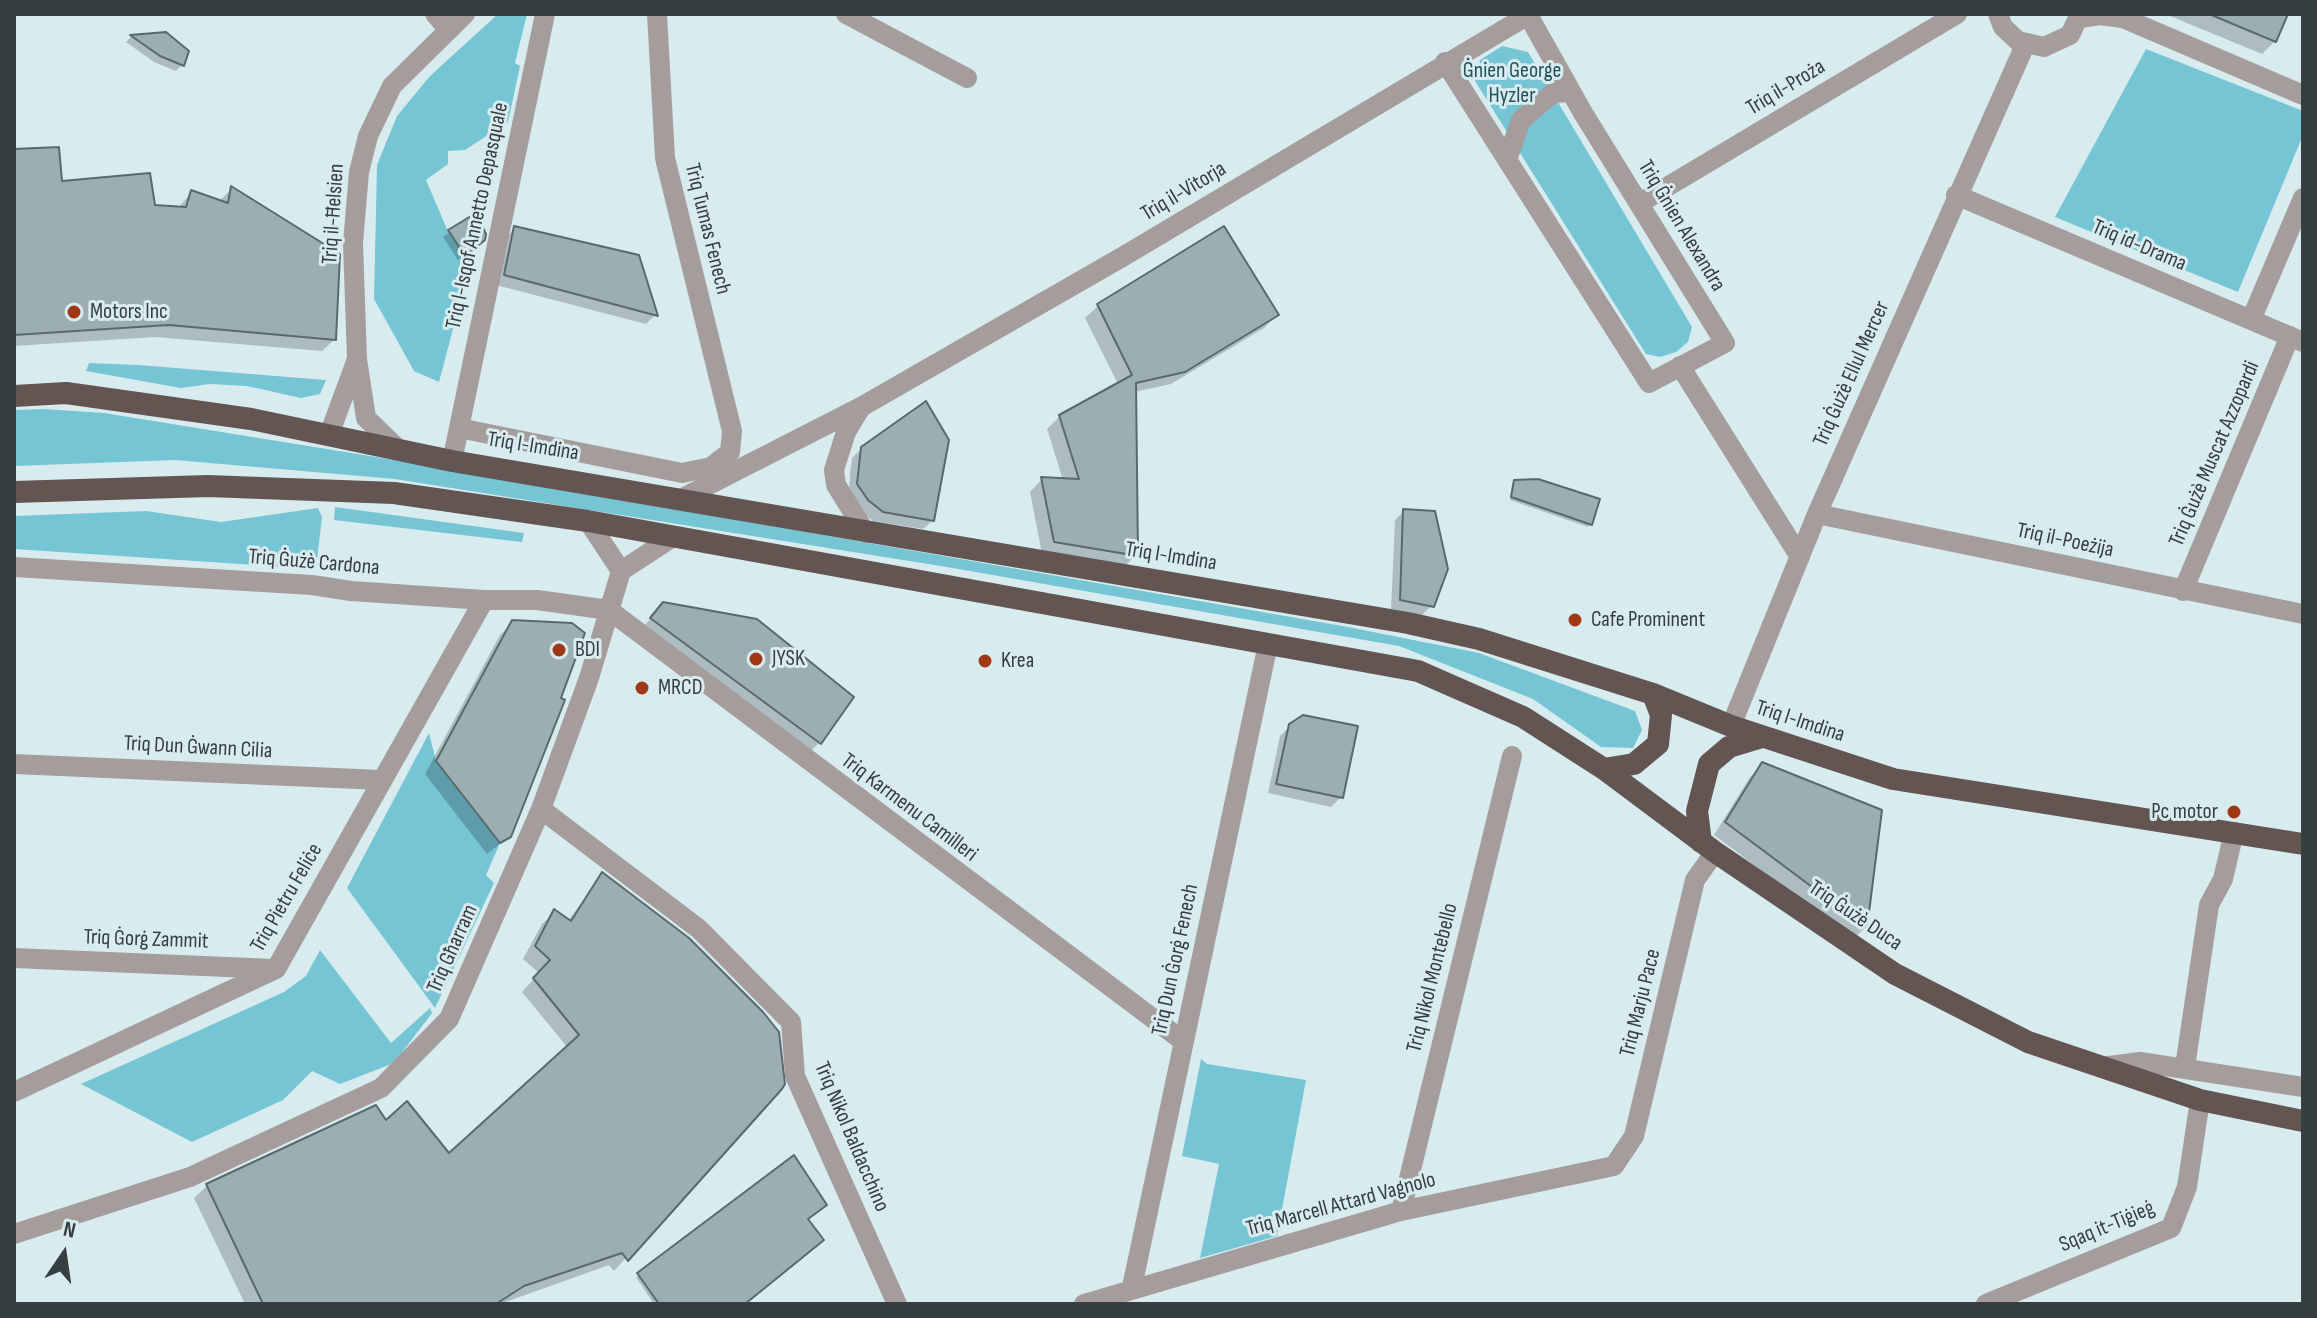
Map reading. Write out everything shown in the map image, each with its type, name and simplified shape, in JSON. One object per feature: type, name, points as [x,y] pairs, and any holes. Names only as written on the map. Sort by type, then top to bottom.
[{"type":"highway","name":"Triq l-Imdina","points":[[14,396],[66,393],[251,419],[452,461],[1408,623],[1479,639],[1653,694],[1762,737],[1893,779],[2303,844]]},
{"type":"highway","points":[[14,492],[208,486],[322,488],[394,493],[588,521],[1418,671],[1523,717],[1604,769],[1634,764],[1658,744],[1661,715],[1653,694]]},
{"type":"highway","points":[[1708,847],[1697,811],[1709,764],[1729,747],[1762,737]]},
{"type":"highway","name":"Triq Ġużè Duca","points":[[1604,769],[1708,847],[1895,974],[2028,1042],[2200,1100],[2303,1121]]},
{"type":"street","points":[[435,14],[449,30]]},
{"type":"street","name":"Triq il-Ħelsien","points":[[398,449],[366,418],[357,359],[353,243],[359,172],[368,136],[392,86],[465,14]]},
{"type":"street","name":"Triq l-Isqof Annetto Depasquale","points":[[452,461],[545,14]]},
{"type":"street","name":"Triq Tumas Fenech","points":[[459,428],[682,473],[711,467],[730,452],[732,431],[665,158],[657,14]]},
{"type":"street","points":[[846,14],[967,78]]},
{"type":"street","name":"Triq Ġnien Alexandra","points":[[1445,62],[1649,383],[1725,343],[1571,92],[1529,14]]},
{"type":"street","name":"Triq il-Vitorja","points":[[679,500],[861,407],[1124,256],[1529,14]]},
{"type":"street","name":"Triq il-Proża","points":[[1640,203],[1957,14]]},
{"type":"street","points":[[1998,14],[2003,27],[2025,45],[2044,47],[2070,35],[2080,16],[2123,18],[2303,95]]},
{"type":"street","name":"Triq Ġużè Ellul Mercer","points":[[1731,726],[1817,514],[2025,45]]},
{"type":"street","points":[[1508,157],[1521,120],[1553,93],[1571,92]]},
{"type":"street","name":"Triq id-Drama","points":[[1956,195],[2297,339]]},
{"type":"street","points":[[2251,320],[2303,198]]},
{"type":"street","name":"Triq Ġużè Muscat Azzopardi","points":[[2183,591],[2297,339]]},
{"type":"street","name":"Triq il-Ħelsien","points":[[329,435],[357,359]]},
{"type":"street","points":[[1680,366],[1800,557]]},
{"type":"street","points":[[861,407],[846,432],[834,470],[836,485],[866,533]]},
{"type":"street","name":"Triq il-Poeżija","points":[[1817,514],[2303,614]]},
{"type":"street","points":[[588,521],[621,571],[673,537]]},
{"type":"street","name":"Triq Ġużè Cardona","points":[[14,567],[312,585],[351,591],[484,600],[537,600],[609,610]]},
{"type":"street","name":"Triq Għarram","points":[[14,1234],[190,1177],[381,1088],[449,1019],[541,809],[589,678],[621,571]]},
{"type":"street","name":"Triq Pietru Feliċe","points":[[14,1092],[276,969],[484,600]]},
{"type":"street","name":"Triq Karmenu Camilleri","points":[[609,610],[683,669],[1183,1041]]},
{"type":"street","name":"Triq Dun Ġorġ Fenech","points":[[1132,1287],[1268,644]]},
{"type":"street","name":"Triq Nikol Montebello","points":[[1401,1211],[1512,756]]},
{"type":"street","name":"Triq Dun Ġwann Cilia","points":[[14,764],[381,780]]},
{"type":"street","name":"Triq Nikol Baldacchino","points":[[541,809],[699,929],[791,1022],[795,1076],[897,1304]]},
{"type":"street","points":[[2185,1067],[2209,905],[2223,879],[2234,832]]},
{"type":"street","name":"Triq Marju Pace","points":[[1614,1166],[1634,1136],[1695,880],[1708,847]]},
{"type":"street","name":"Triq Ġorġ Zammit","points":[[14,958],[276,969]]},
{"type":"street","name":"Triq Ġużè Duca","points":[[2099,1067],[2140,1062],[2303,1087]]},
{"type":"street","name":"Sqaq it-Tiġieġ","points":[[1986,1304],[2171,1228],[2187,1187],[2200,1100]]},
{"type":"street","name":"Triq Marcell Attard Vagnolo","points":[[1084,1304],[1132,1287],[1401,1211],[1614,1166]]},
{"type":"green space","points":[[498,14],[527,14],[515,63],[520,66],[508,122],[465,150],[448,151],[448,164],[426,180],[447,229],[471,261],[439,382],[414,371],[374,299],[377,165],[397,116],[430,76]]},
{"type":"green space","name":"Ġnien George Hyzler","points":[[1502,46],[1528,52],[1692,327],[1688,342],[1676,352],[1660,357],[1646,354],[1475,81],[1480,60]]},
{"type":"green space","points":[[2146,49],[2303,111],[2303,135],[2238,292],[2055,217]]},
{"type":"green space","points":[[89,363],[326,380],[320,394],[301,398],[247,386],[210,384],[181,388],[86,371]]},
{"type":"green space","points":[[14,410],[104,413],[401,461],[1348,627],[1479,653],[1635,711],[1642,730],[1633,748],[1601,747],[1533,699],[1399,646],[947,567],[395,479],[175,460],[14,466]]},
{"type":"green space","points":[[335,507],[524,533],[522,542],[334,520]]},
{"type":"green space","points":[[318,508],[322,517],[316,569],[14,549],[14,516],[146,511],[221,522]]},
{"type":"green space","points":[[429,733],[436,761],[500,843],[486,875],[494,883],[435,1008],[347,888]]},
{"type":"green space","points":[[320,950],[391,1043],[430,1008],[432,1013],[394,1063],[340,1084],[312,1071],[283,1100],[192,1142],[81,1084],[284,992],[306,976]]},
{"type":"green space","points":[[1201,1059],[1207,1064],[1306,1080],[1277,1236],[1200,1258],[1219,1164],[1182,1156]]},
{"type":"building","points":[[2209,14],[2288,14],[2276,42]]},
{"type":"building","points":[[166,32],[189,51],[184,66],[160,56],[130,35]]},
{"type":"building","points":[[59,147],[62,181],[150,173],[155,205],[186,207],[191,190],[228,203],[231,186],[340,254],[336,340],[169,325],[14,335],[14,149]]},
{"type":"building","points":[[476,213],[486,234],[485,240],[465,256],[448,230]]},
{"type":"building","points":[[514,226],[639,255],[658,316],[504,275]]},
{"type":"building","points":[[1224,226],[1279,315],[1185,372],[1136,383],[1138,556],[1054,542],[1041,477],[1079,479],[1059,415],[1132,375],[1097,304]]},
{"type":"building","points":[[926,401],[949,440],[934,521],[883,512],[868,500],[857,484],[861,447]]},
{"type":"building","points":[[1538,479],[1600,499],[1592,525],[1511,497],[1514,480]]},
{"type":"building","points":[[1403,509],[1435,511],[1448,569],[1434,607],[1400,600]]},
{"type":"building","name":"JYSK","points":[[663,602],[757,619],[854,697],[821,744],[650,618]]},
{"type":"building","points":[[512,620],[572,623],[585,633],[561,698],[565,700],[511,837],[500,843],[436,761]]},
{"type":"building","points":[[1303,715],[1358,726],[1343,798],[1276,784],[1289,724]]},
{"type":"building","points":[[1762,762],[1882,810],[1867,928],[1725,822]]},
{"type":"building","points":[[602,872],[689,938],[763,1012],[779,1032],[785,1084],[782,1089],[628,1261],[622,1253],[524,1286],[496,1304],[263,1304],[206,1184],[376,1105],[386,1120],[407,1101],[449,1153],[579,1035],[533,978],[550,960],[535,946],[554,909],[571,921]]},
{"type":"building","points":[[794,1155],[827,1205],[808,1219],[824,1240],[745,1304],[659,1304],[637,1273]]},
{"type":"place","name":"Motors Inc","points":[[74,312]]},
{"type":"place","name":"Cafe Prominent","points":[[1575,620]]},
{"type":"place","name":"BDI","points":[[559,650]]},
{"type":"place","name":"JYSK","points":[[756,659]]},
{"type":"place","name":"Krea","points":[[985,661]]},
{"type":"place","name":"MRCD","points":[[642,688]]},
{"type":"place","name":"Pc motor","points":[[2234,812]]}]
